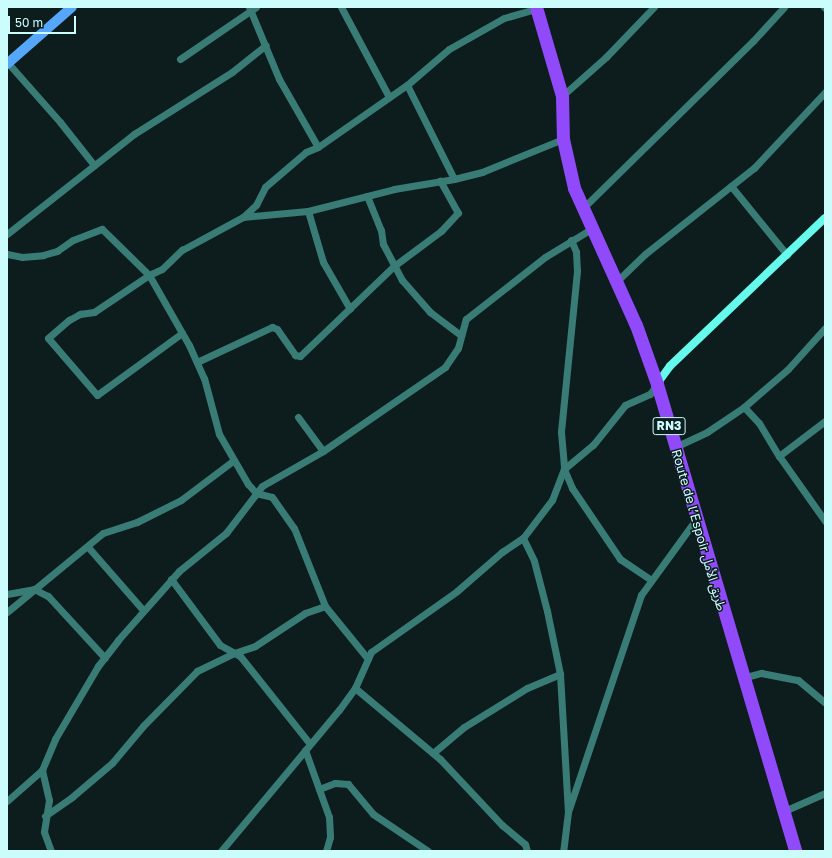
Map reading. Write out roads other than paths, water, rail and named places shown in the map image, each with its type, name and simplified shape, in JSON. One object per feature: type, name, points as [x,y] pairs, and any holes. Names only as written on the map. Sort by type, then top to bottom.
[{"type":"highway","name":"Route de l’Espoir طريق الأمل","points":[[536,8],[562,96],[563,139],[568,168],[582,209],[617,281],[657,384],[697,518],[742,678],[795,851]]},
{"type":"main road","points":[[8,63],[72,7]]},
{"type":"main road","points":[[657,384],[670,366],[825,218]]},
{"type":"street","points":[[341,7],[389,97]]},
{"type":"street","points":[[562,96],[606,57],[654,7]]},
{"type":"street","points":[[582,209],[753,41],[784,7]]},
{"type":"street","points":[[180,59],[252,8],[279,78],[318,147]]},
{"type":"street","points":[[182,333],[97,395],[48,338],[69,320],[80,314],[94,312],[149,275],[162,269],[182,250],[243,217],[256,205],[265,187],[306,152],[318,147],[407,86],[449,50],[473,34],[504,18],[536,8]]},
{"type":"street","points":[[7,234],[134,134],[232,72],[266,45]]},
{"type":"street","points":[[8,63],[60,122],[94,165]]},
{"type":"street","points":[[407,86],[454,179]]},
{"type":"street","points":[[617,281],[645,254],[754,168],[825,92]]},
{"type":"street","points":[[243,217],[308,211],[367,196],[454,179],[482,172],[563,139]]},
{"type":"street","points":[[197,362],[272,327],[277,329],[295,355],[300,356],[394,266],[442,231],[458,213],[440,181]]},
{"type":"street","points":[[731,186],[786,255]]},
{"type":"street","points":[[367,196],[381,230],[383,244],[402,280],[430,312],[461,336]]},
{"type":"street","points":[[308,211],[323,262],[350,309]]},
{"type":"street","points":[[7,801],[42,770],[55,739],[104,658],[143,610],[171,579],[208,545],[226,533],[262,486],[323,451],[445,367],[458,348],[466,319],[478,308],[571,240],[591,228]]},
{"type":"street","points":[[7,254],[22,257],[43,255],[57,251],[73,240],[102,229],[149,275],[197,362],[204,378],[219,434],[256,493],[272,497],[294,528],[325,606],[368,659]]},
{"type":"street","points":[[571,240],[576,252],[577,271],[561,432],[564,469],[572,488],[620,559],[651,580]]},
{"type":"street","points":[[675,447],[708,432],[744,407],[788,368],[825,328]]},
{"type":"street","points":[[221,851],[355,688],[371,652],[393,634],[457,590],[502,552],[523,538],[552,500],[564,469],[593,445],[625,405],[650,394],[657,384]]},
{"type":"street","points":[[744,407],[759,423],[779,456],[825,521]]},
{"type":"street","points":[[298,417],[323,451]]},
{"type":"street","points":[[779,456],[825,421]]},
{"type":"street","points":[[7,612],[34,588],[103,534],[137,522],[181,500],[234,460]]},
{"type":"street","points":[[568,812],[616,673],[628,629],[641,595],[697,518]]},
{"type":"street","points":[[523,538],[534,561],[547,611],[560,674],[568,812],[563,851]]},
{"type":"street","points":[[88,547],[143,610]]},
{"type":"street","points":[[171,579],[220,644],[240,656],[308,747],[319,789],[329,817],[330,837],[326,851]]},
{"type":"street","points":[[7,594],[34,588],[48,596],[104,658]]},
{"type":"street","points":[[45,816],[72,797],[112,763],[143,726],[197,671],[234,653],[255,646],[305,613],[325,606]]},
{"type":"street","points":[[742,678],[761,673],[798,680],[825,703]]},
{"type":"street","points":[[432,753],[464,727],[527,688],[560,674]]},
{"type":"street","points":[[355,688],[432,753],[502,826],[525,844],[527,851]]},
{"type":"street","points":[[42,770],[50,800],[45,816],[44,832],[51,851]]},
{"type":"street","points":[[319,789],[335,783],[348,784],[373,814],[428,851]]},
{"type":"street","points":[[782,812],[825,793]]}]
